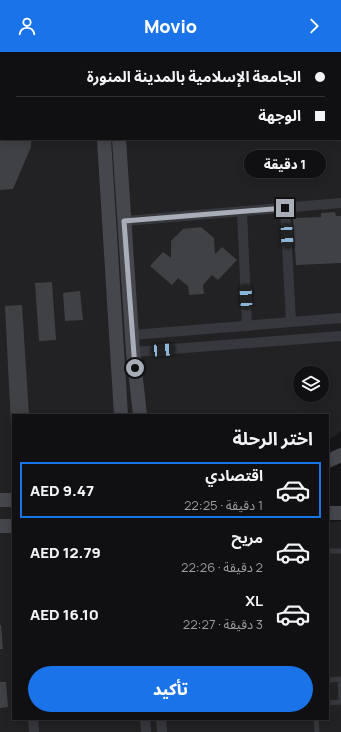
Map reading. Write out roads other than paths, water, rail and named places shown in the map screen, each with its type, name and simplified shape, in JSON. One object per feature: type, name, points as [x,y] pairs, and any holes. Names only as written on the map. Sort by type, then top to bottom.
[{"type":"main road","points":[[104,140],[121,414]]},
{"type":"main road","points":[[119,140],[133,352],[140,414]]},
{"type":"main road","points":[[329,461],[341,455]]},
{"type":"main road","points":[[0,500],[12,500]]},
{"type":"main road","points":[[329,513],[341,513]]},
{"type":"main road","points":[[0,526],[12,526]]},
{"type":"street","points":[[124,221],[341,203]]},
{"type":"street","points":[[285,208],[292,322]]},
{"type":"street","points":[[242,211],[247,326]]},
{"type":"street","points":[[132,335],[341,318]]},
{"type":"street","points":[[133,352],[341,336]]},
{"type":"street","points":[[33,720],[34,732]]},
{"type":"street","points":[[145,720],[146,732]]},
{"type":"street","points":[[161,720],[162,732]]},
{"type":"lane","points":[[329,551],[341,551]]},
{"type":"lane","points":[[329,680],[341,679],[341,701],[329,703]]},
{"type":"lane","points":[[316,720],[317,732]]}]
